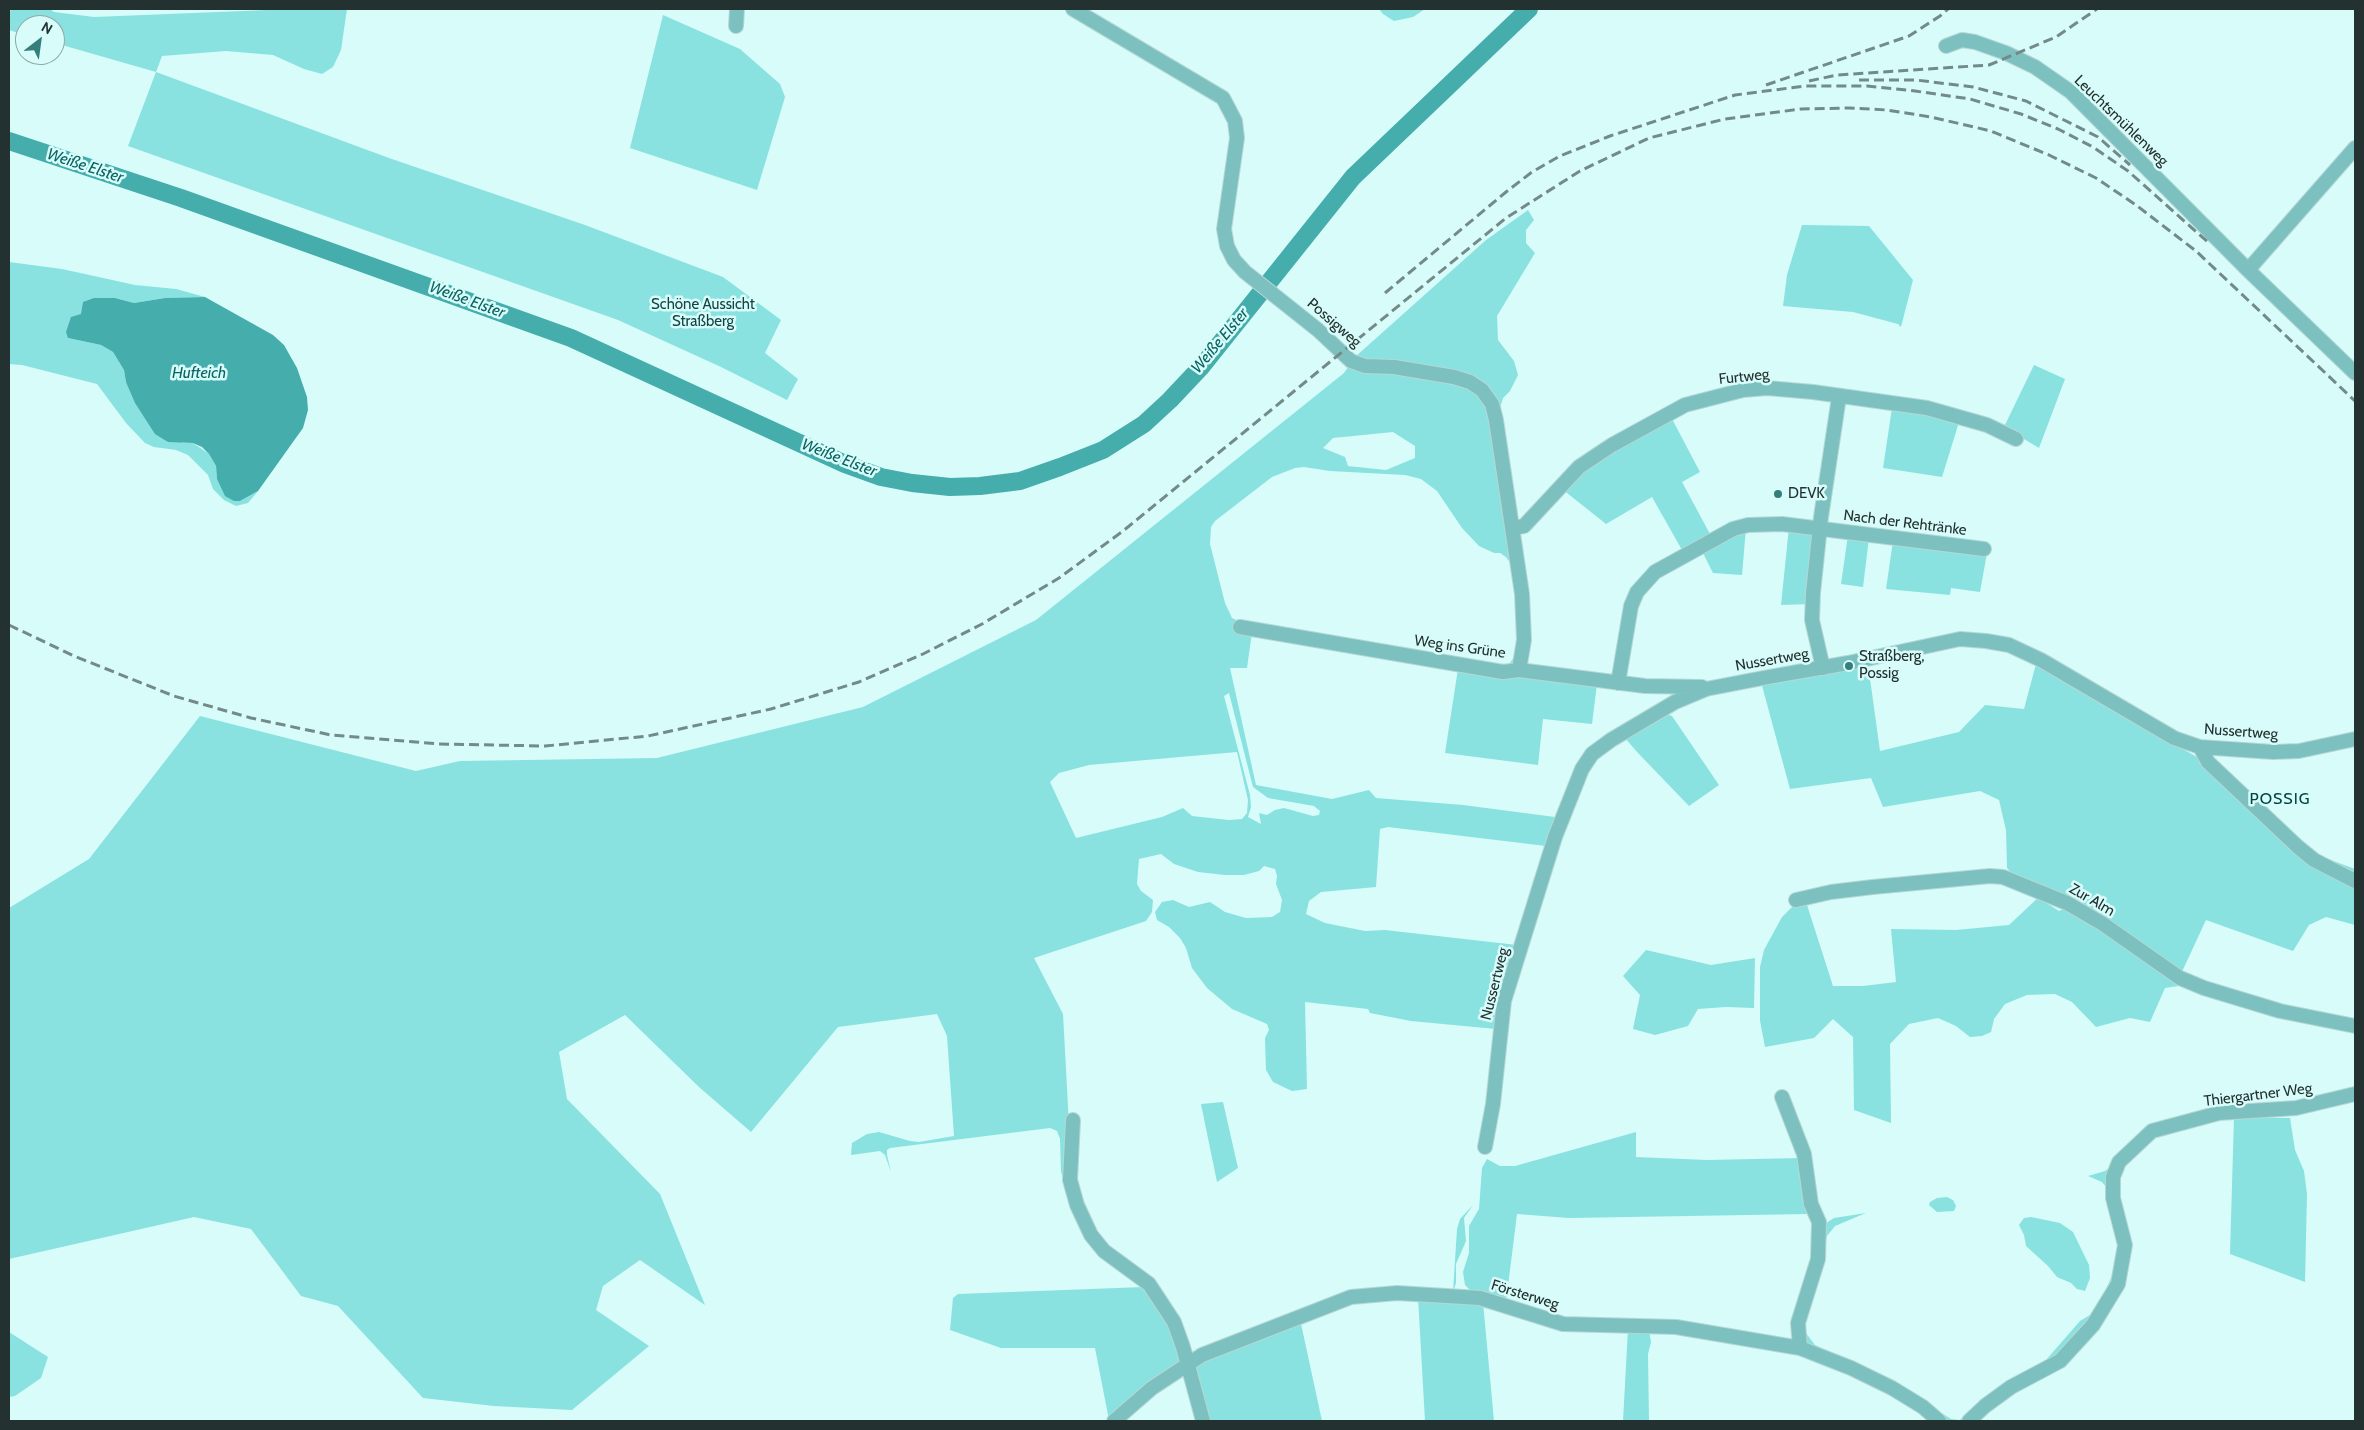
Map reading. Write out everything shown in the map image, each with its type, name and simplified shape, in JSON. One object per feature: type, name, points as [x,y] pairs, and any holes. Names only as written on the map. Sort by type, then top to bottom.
[{"type":"street","points":[[736,26],[737,9]]},
{"type":"street","name":"Possigweg","points":[[1073,9],[1223,98],[1235,121],[1237,138],[1224,229],[1226,246],[1234,260],[1245,272],[1284,302],[1351,361],[1366,366],[1394,367],[1454,377],[1470,382],[1482,390],[1492,404],[1513,528],[1523,612],[1524,640],[1519,670]]},
{"type":"street","name":"Leuchtsmühlenweg","points":[[1946,46],[1962,40],[1975,42],[2006,53],[2035,67],[2072,92],[2248,270],[2355,373]]},
{"type":"street","points":[[2248,270],[2355,148]]},
{"type":"street","name":"Furtweg","points":[[1513,528],[1524,526],[1579,467],[1612,444],[1685,405],[1743,390],[1766,388],[1927,408],[1988,425],[2016,439]]},
{"type":"street","points":[[1823,668],[1812,620],[1813,593],[1839,397]]},
{"type":"street","name":"Nach der Rehtränke","points":[[1618,683],[1631,606],[1637,592],[1654,572],[1733,529],[1748,524],[1782,524],[1984,549]]},
{"type":"street","name":"Weg ins Grüne","points":[[1240,627],[1299,635],[1448,664],[1503,672],[1519,670],[1645,686],[1699,686],[1706,689]]},
{"type":"street","name":"Nussertweg","points":[[1484,1147],[1493,1104],[1504,1001],[1555,837],[1582,769],[1592,754],[1667,706],[1706,689],[1823,668],[1960,639],[1986,640],[2009,645],[2041,660],[2174,738],[2200,747],[2273,752],[2299,750],[2355,739]]},
{"type":"street","points":[[2200,747],[2208,762],[2298,847],[2314,860],[2355,880]]},
{"type":"street","name":"Zur Alm","points":[[1796,900],[1831,892],[1864,888],[1990,876],[2003,877],[2067,903],[2103,924],[2180,978],[2204,988],[2280,1012],[2355,1026]]},
{"type":"street","name":"Thiergartner Weg","points":[[1969,1421],[1985,1406],[2011,1387],[2060,1361],[2093,1325],[2118,1284],[2125,1245],[2113,1198],[2113,1177],[2120,1162],[2152,1131],[2220,1113],[2296,1108],[2355,1094]]},
{"type":"street","points":[[1782,1097],[1804,1154],[1811,1204],[1819,1222],[1818,1259],[1798,1323],[1800,1348]]},
{"type":"street","points":[[1073,1120],[1070,1180],[1081,1213],[1091,1235],[1104,1251],[1148,1284],[1174,1322],[1203,1421]]},
{"type":"street","name":"Försterweg","points":[[1114,1421],[1152,1388],[1187,1363],[1202,1355],[1351,1297],[1387,1293],[1480,1298],[1563,1324],[1676,1327],[1800,1348],[1851,1368],[1892,1388],[1923,1407],[1939,1421]]},
{"type":"green space","points":[[12,9],[50,9],[54,12],[94,17],[292,9],[347,9],[341,50],[333,67],[322,74],[304,69],[273,55],[226,51],[162,56],[156,72],[65,46],[65,15],[15,15],[15,32],[9,30],[9,12]]},
{"type":"green space","points":[[1379,9],[1425,9],[1413,17],[1394,21]]},
{"type":"green space","points":[[663,15],[740,49],[780,84],[785,97],[757,190],[630,148]]},
{"type":"green space","name":"Schöne Aussicht Straßberg","points":[[156,72],[389,158],[585,225],[723,277],[781,320],[765,353],[798,379],[787,400],[721,367],[618,320],[128,146]]},
{"type":"green space","points":[[1528,210],[1534,220],[1526,230],[1526,243],[1535,253],[1497,316],[1498,340],[1514,361],[1518,375],[1510,391],[1503,398],[1500,408],[1503,434],[1498,450],[1522,625],[1521,642],[1515,665],[1511,668],[1501,669],[1459,663],[1292,633],[1236,625],[1241,631],[1252,632],[1247,668],[1230,668],[1256,785],[1332,799],[1369,790],[1376,798],[1463,805],[1555,817],[1546,846],[1388,827],[1380,829],[1376,887],[1321,892],[1309,901],[1306,914],[1325,923],[1365,931],[1385,930],[1517,945],[1499,1001],[1496,1029],[1411,1021],[1370,1013],[1368,1009],[1305,1002],[1307,1089],[1292,1091],[1273,1082],[1266,1070],[1265,1038],[1269,1030],[1267,1024],[1232,1009],[1207,988],[1192,968],[1186,948],[1180,938],[1169,927],[1157,920],[1155,912],[1162,902],[1173,900],[1189,907],[1210,902],[1225,912],[1246,918],[1272,917],[1280,912],[1282,900],[1276,884],[1277,876],[1275,869],[1264,866],[1259,871],[1244,875],[1225,875],[1198,872],[1174,864],[1161,854],[1139,859],[1137,884],[1141,891],[1153,900],[1152,912],[1146,921],[1034,958],[1063,1014],[1069,1125],[1066,1165],[1071,1192],[1068,1194],[1061,1172],[1060,1139],[1057,1131],[1050,1128],[890,1148],[887,1150],[887,1155],[891,1172],[885,1155],[880,1151],[851,1155],[852,1143],[867,1134],[879,1132],[919,1142],[954,1136],[947,1036],[937,1014],[838,1027],[751,1132],[699,1087],[625,1015],[559,1052],[567,1099],[660,1194],[705,1305],[640,1260],[603,1286],[596,1310],[649,1346],[572,1410],[494,1406],[423,1398],[338,1306],[301,1296],[251,1229],[194,1217],[9,1259],[9,908],[89,859],[200,716],[416,771],[460,761],[657,758],[863,707],[1036,620],[1344,373],[1355,357],[1486,240]],"holes":[[[1393,432],[1415,446],[1415,458],[1386,470],[1348,466],[1345,457],[1323,448],[1333,438]],[[1304,467],[1330,471],[1405,475],[1421,479],[1437,491],[1462,528],[1479,546],[1494,553],[1500,553],[1511,564],[1515,578],[1519,631],[1514,657],[1510,663],[1504,665],[1465,661],[1245,624],[1232,618],[1225,603],[1210,544],[1211,527],[1215,521],[1272,477],[1295,468]],[[1229,693],[1253,787],[1268,798],[1314,806],[1320,811],[1319,815],[1313,816],[1284,808],[1275,810],[1267,815],[1259,813],[1261,824],[1248,817],[1251,807],[1250,795],[1224,696]],[[1237,752],[1248,800],[1247,813],[1242,819],[1229,820],[1192,816],[1183,808],[1162,817],[1076,838],[1050,782],[1059,773],[1089,765]]]},
{"type":"green space","points":[[1802,225],[1869,226],[1913,280],[1901,327],[1898,324],[1853,312],[1783,306],[1787,275]]},
{"type":"green space","points":[[9,262],[62,269],[135,285],[176,289],[205,297],[165,298],[134,303],[115,298],[81,314],[68,338],[101,345],[113,352],[124,370],[126,382],[183,443],[193,443],[209,454],[216,466],[217,479],[240,501],[258,491],[248,503],[236,506],[224,500],[213,489],[208,475],[188,455],[176,450],[154,447],[145,443],[126,423],[97,384],[22,365],[9,364]]},
{"type":"green space","points":[[2034,365],[2065,379],[2039,448],[2004,427]]},
{"type":"green space","points":[[1892,408],[1960,419],[1942,477],[1883,468]]},
{"type":"green space","points":[[1671,417],[1700,472],[1682,482],[1710,534],[1682,550],[1652,497],[1606,524],[1562,489],[1584,465]]},
{"type":"green space","points":[[1789,527],[1811,530],[1815,537],[1810,604],[1781,605]]},
{"type":"green space","points":[[1746,528],[1742,575],[1713,573],[1701,549]]},
{"type":"green space","points":[[1848,535],[1869,538],[1863,587],[1841,584]]},
{"type":"green space","points":[[1893,541],[1987,553],[1980,592],[1951,588],[1950,595],[1886,589]]},
{"type":"green space","points":[[1868,664],[1880,751],[1959,732],[1985,705],[2024,709],[2036,664],[2202,760],[2320,856],[2355,869],[2355,925],[2326,917],[2309,925],[2293,951],[2206,920],[2180,976],[2179,986],[2165,988],[2150,1022],[2130,1018],[2096,1027],[2072,1002],[2055,994],[2027,995],[2005,1004],[1994,1019],[1991,1032],[1982,1036],[1970,1037],[1956,1026],[1938,1018],[1909,1024],[1890,1044],[1891,1123],[1854,1110],[1853,1037],[1833,1019],[1814,1038],[1765,1047],[1760,1021],[1760,967],[1764,950],[1782,917],[1795,904],[1807,905],[1833,986],[1863,986],[1896,982],[1891,929],[1956,930],[2009,925],[2041,895],[2048,904],[2059,911],[2067,908],[2014,876],[2007,868],[2006,830],[1999,800],[1980,791],[1883,807],[1871,778],[1790,789],[1761,682]]},
{"type":"green space","points":[[1458,669],[1597,684],[1592,724],[1543,719],[1538,765],[1445,753]]},
{"type":"green space","points":[[1661,712],[1672,716],[1719,785],[1689,806],[1625,738]]},
{"type":"green space","points":[[1646,950],[1711,965],[1755,958],[1754,1008],[1698,1009],[1688,1026],[1655,1035],[1633,1029],[1640,995],[1623,976]]},
{"type":"green space","points":[[1223,1102],[1238,1168],[1217,1182],[1201,1104]]},
{"type":"green space","points":[[2234,1117],[2290,1118],[2295,1150],[2304,1171],[2307,1194],[2305,1282],[2230,1254]]},
{"type":"green space","points":[[1636,1132],[1636,1157],[1707,1160],[1802,1158],[1808,1214],[1569,1218],[1517,1214],[1506,1302],[1474,1294],[1465,1285],[1463,1272],[1469,1253],[1469,1226],[1479,1209],[1482,1168],[1487,1159],[1500,1166],[1515,1166]]},
{"type":"green space","points":[[2115,1164],[2122,1246],[2108,1296],[2062,1356],[1965,1421],[1946,1421],[1926,1405],[1806,1344],[1801,1328],[1826,1223],[1834,1218],[1866,1213],[1835,1226],[1827,1236],[1803,1329],[1815,1345],[1884,1377],[1951,1419],[1959,1420],[1964,1418],[2046,1360],[2080,1321],[2090,1315],[2103,1296],[2114,1271],[2118,1249],[2118,1227],[2109,1191],[2102,1182],[2088,1176],[2105,1171]]},
{"type":"green space","points":[[1947,1197],[1953,1200],[1956,1206],[1954,1211],[1937,1212],[1929,1205],[1930,1202],[1937,1198]]},
{"type":"green space","points":[[1473,1205],[1464,1218],[1466,1241],[1456,1264],[1456,1283],[1453,1292],[1457,1229],[1460,1219]]},
{"type":"green space","points":[[2031,1217],[2060,1223],[2073,1232],[2089,1265],[2090,1278],[2085,1291],[2077,1289],[2071,1283],[2057,1277],[2026,1246],[2024,1235],[2019,1225],[2024,1218]]},
{"type":"green space","points":[[1144,1287],[1171,1322],[1182,1359],[1178,1365],[1109,1420],[1095,1348],[1001,1348],[950,1330],[953,1298],[958,1294]]},
{"type":"green space","points":[[1418,1297],[1483,1302],[1494,1421],[1425,1421]]},
{"type":"green space","points":[[1300,1319],[1322,1421],[1210,1421],[1194,1365]]},
{"type":"green space","points":[[1628,1329],[1649,1330],[1651,1342],[1648,1354],[1649,1421],[1623,1421]]},
{"type":"green space","points":[[9,1332],[48,1357],[41,1378],[15,1396],[9,1397]]},
{"type":"water","name":"Hufteich","points":[[205,297],[273,335],[284,345],[297,368],[307,397],[308,410],[303,428],[258,491],[240,501],[234,501],[225,496],[217,479],[216,466],[202,447],[193,443],[168,442],[155,434],[135,403],[126,382],[124,370],[113,352],[101,345],[68,338],[66,332],[71,317],[81,314],[83,302],[94,298],[115,298],[134,303],[165,298]]},
{"type":"waterway","name":"Weiße Elster","points":[[9,141],[181,198],[571,338],[845,464],[881,477],[950,487],[980,486],[1020,481],[1060,467],[1103,450],[1144,424],[1202,366],[1353,177],[1529,9]]},
{"type":"railway","points":[[1766,85],[1909,36],[1948,9]]},
{"type":"railway","points":[[1809,81],[1837,75],[1989,65],[2056,37],[2097,9]]},
{"type":"railway","points":[[1859,80],[1916,80],[1973,87],[2026,101],[2098,137],[2130,165]]},
{"type":"railway","points":[[1385,293],[1506,192],[1532,172],[1560,156],[1610,136],[1735,95],[1805,86],[1867,86],[1915,91],[1970,99],[2021,114],[2058,129],[2093,147],[2128,171],[2210,244]]},
{"type":"railway","points":[[9,625],[74,656],[174,696],[251,718],[331,735],[439,744],[545,746],[648,736],[771,709],[859,682],[923,654],[982,624],[1059,578],[1123,531],[1506,218],[1580,171],[1649,138],[1725,119],[1801,109],[1848,108],[1887,110],[1931,117],[1991,131],[2049,155],[2096,178],[2136,205],[2196,251],[2355,401]]},
{"type":"place","name":"DEVK","points":[[1778,494]]},
{"type":"place","name":"Straßberg, Possig","points":[[1849,666]]},
{"type":"district","name":"POSSIG","points":[[2280,799]]}]
